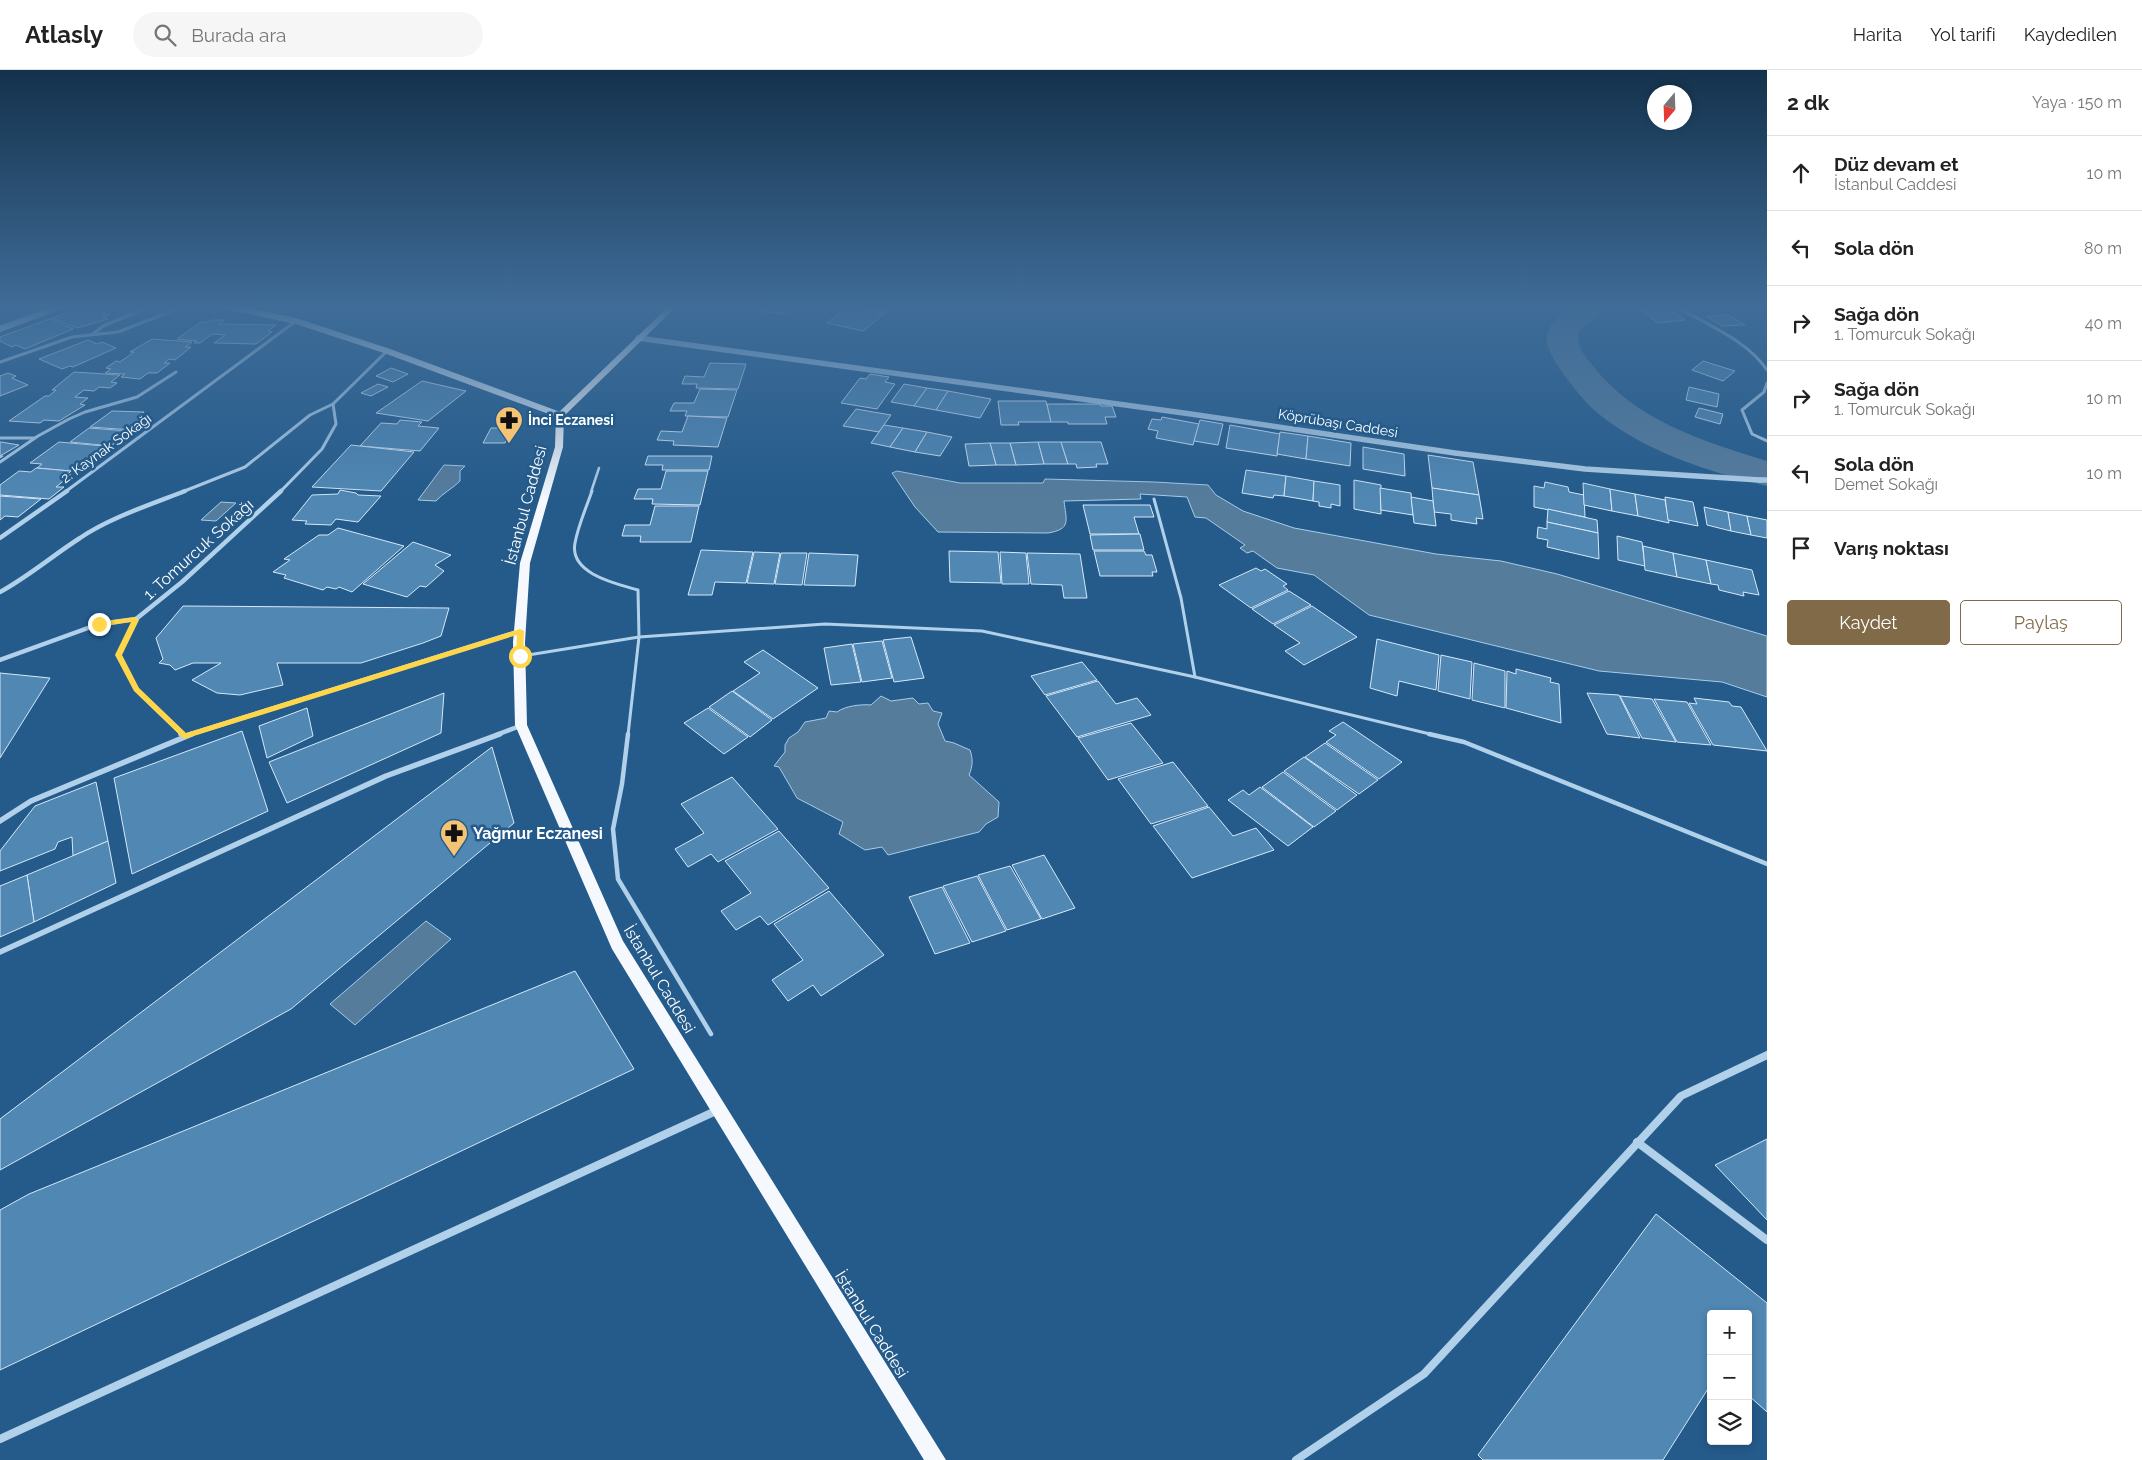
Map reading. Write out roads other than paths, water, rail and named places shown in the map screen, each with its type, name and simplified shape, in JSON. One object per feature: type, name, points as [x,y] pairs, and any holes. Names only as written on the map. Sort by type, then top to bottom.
[{"type":"main road","points":[[439,370],[560,415],[606,370]]},
{"type":"main road","name":"İstanbul Caddesi","points":[[560,415],[559,446],[526,563],[520,631],[521,726],[617,945],[936,1460]]},
{"type":"street","name":"2. Kaynak Sokağı","points":[[0,538],[230,370]]},
{"type":"street","points":[[0,592],[27,577],[81,537],[132,512],[245,467],[310,415],[333,404],[368,370]]},
{"type":"street","name":"Köprübaşı Caddesi","points":[[870,370],[1456,453],[1585,469],[1763,480]]},
{"type":"street","points":[[0,462],[35,438],[78,415],[102,406],[130,401],[176,372]]},
{"type":"street","points":[[1767,383],[1764,392],[1742,410],[1752,434],[1767,441]]},
{"type":"street","name":"1. Tomurcuk Sokağı","points":[[184,736],[136,689],[118,655],[136,620],[196,569],[276,496],[322,449],[336,424],[333,404]]},
{"type":"street","points":[[0,438],[35,438]]},
{"type":"street","points":[[0,660],[99,624],[136,620]]},
{"type":"street","points":[[0,821],[31,801],[184,736],[520,631]]},
{"type":"street","points":[[0,952],[386,776],[521,726]]},
{"type":"street","points":[[1296,1460],[1424,1374],[1636,1142],[1681,1096],[1767,1055]]},
{"type":"street","points":[[0,1439],[719,1109]]},
{"type":"street","points":[[1636,1142],[1767,1240]]},
{"type":"lane","points":[[599,468],[574,545],[575,554],[579,563],[598,578],[638,590],[639,637],[622,784],[613,829],[618,879],[711,1034]]},
{"type":"lane","points":[[1154,499],[1181,598],[1195,677]]},
{"type":"lane","points":[[520,656],[639,637],[825,624],[982,631],[1195,677],[1464,742],[1767,864]]},
{"type":"water","points":[[444,465],[465,466],[460,471],[460,481],[436,501],[418,500]]},
{"type":"water","points":[[897,471],[960,483],[1043,483],[1045,479],[1208,485],[1216,495],[1243,511],[1294,528],[1436,554],[1501,561],[1557,574],[1767,636],[1767,697],[1722,682],[1599,671],[1369,615],[1314,575],[1277,568],[1253,551],[1247,553],[1240,548],[1245,545],[1206,518],[1195,517],[1187,497],[1140,494],[1141,499],[1064,501],[1066,523],[1061,529],[1048,533],[938,532],[915,507],[892,473]]},
{"type":"water","points":[[221,502],[236,503],[216,521],[201,520]]},
{"type":"water","points":[[881,696],[891,701],[913,698],[919,704],[928,703],[933,711],[942,713],[938,724],[945,741],[970,750],[972,762],[969,775],[999,802],[998,817],[986,824],[979,832],[888,855],[882,847],[865,850],[839,834],[843,822],[797,798],[779,767],[774,766],[785,752],[785,745],[789,738],[798,732],[805,722],[826,718],[829,711],[837,712],[853,706],[871,705]]},
{"type":"water","points":[[426,921],[451,939],[355,1025],[330,1004]]},
{"type":"waterway","points":[[1578,370],[1592,388],[1612,407],[1635,423],[1686,447],[1767,474]]},
{"type":"place","name":"İnci Eczanesi","points":[[509,444]]},
{"type":"place","name":"Yağmur Eczanesi","points":[[454,857]]}]
